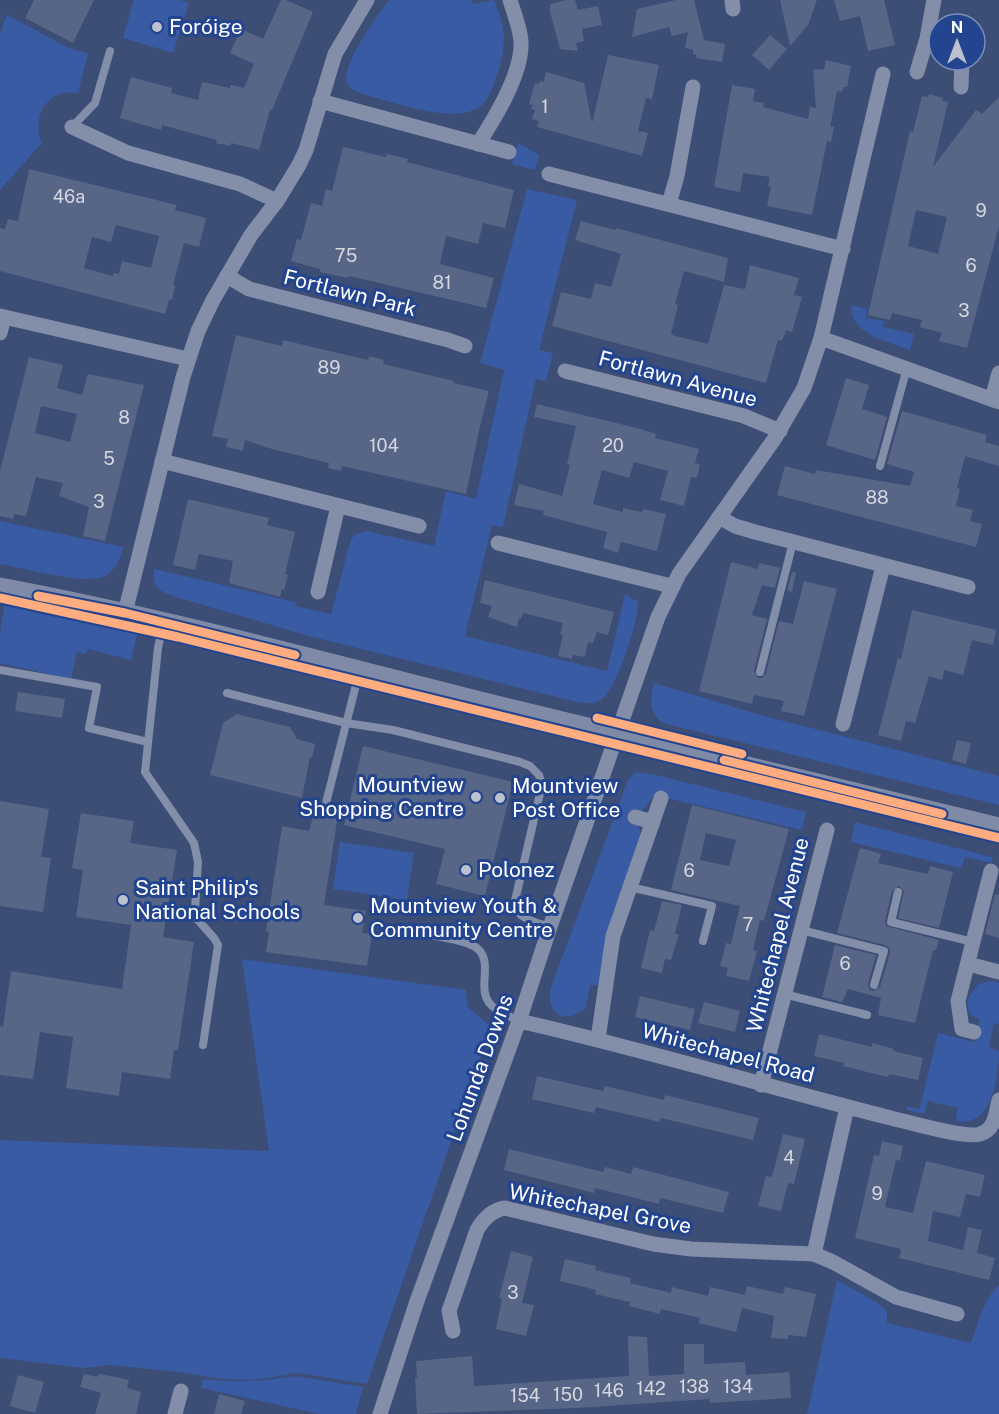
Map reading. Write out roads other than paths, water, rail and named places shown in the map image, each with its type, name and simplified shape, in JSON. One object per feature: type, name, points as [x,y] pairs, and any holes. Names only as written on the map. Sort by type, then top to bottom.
[{"type":"street","points":[[124,613],[188,359],[212,303],[227,276],[251,235],[277,201],[302,157],[335,54],[367,0]]},
{"type":"street","points":[[478,144],[505,99],[519,58],[521,39],[510,0]]},
{"type":"street","points":[[917,72],[927,52]]},
{"type":"street","points":[[961,87],[962,72]]},
{"type":"street","points":[[617,735],[657,617],[671,586],[780,431],[804,388],[821,338],[883,74]]},
{"type":"street","points":[[669,204],[677,176],[693,87]]},
{"type":"street","points":[[320,101],[509,152]]},
{"type":"street","points":[[72,127],[128,153],[240,184],[277,201]]},
{"type":"street","points":[[549,174],[843,249]]},
{"type":"street","name":"Fortlawn Park","points":[[227,276],[249,289],[465,346]]},
{"type":"street","points":[[0,333],[2,316],[188,359]]},
{"type":"street","points":[[821,338],[996,401],[999,373]]},
{"type":"street","name":"Fortlawn Avenue","points":[[565,371],[744,416],[780,431]]},
{"type":"street","points":[[162,461],[419,526]]},
{"type":"street","points":[[318,592],[338,506]]},
{"type":"street","points":[[718,518],[735,526],[793,542],[968,586]]},
{"type":"street","points":[[498,543],[671,586]]},
{"type":"street","points":[[843,724],[883,566]]},
{"type":"street","points":[[0,591],[163,622],[999,828]]},
{"type":"street","name":"Lohunda Downs","points":[[380,1414],[416,1304],[519,1021],[617,735]]},
{"type":"street","points":[[598,1039],[613,936],[661,798]]},
{"type":"street","points":[[635,817],[653,822]]},
{"type":"street","name":"Whitechapel Avenue","points":[[761,1085],[826,830]]},
{"type":"street","points":[[974,1032],[962,1029],[958,1001],[991,871]]},
{"type":"street","points":[[968,964],[999,972]]},
{"type":"street","name":"Whitechapel Road","points":[[519,1021],[598,1039],[847,1107],[972,1136],[990,1129],[995,1119],[999,1100]]},
{"type":"street","points":[[847,1107],[814,1254],[896,1297],[957,1314]]},
{"type":"street","name":"Whitechapel Grove","points":[[453,1331],[449,1311],[477,1230],[488,1216],[496,1210],[505,1208],[653,1244],[691,1249],[814,1254]]},
{"type":"street","points":[[174,1414],[181,1391]]},
{"type":"lane","points":[[72,127],[95,103],[110,51]]},
{"type":"lane","points":[[880,466],[907,368]]},
{"type":"lane","points":[[760,672],[793,542]]},
{"type":"lane","points":[[163,622],[158,648],[145,772],[194,843],[198,862],[195,909],[197,919],[218,945],[203,1045]]},
{"type":"lane","points":[[0,670],[97,687],[89,728],[148,742]]},
{"type":"lane","points":[[326,803],[359,672]]},
{"type":"lane","points":[[227,693],[346,723],[393,730],[530,766],[539,775],[542,784],[514,905],[516,911],[522,916],[550,927]]},
{"type":"lane","points":[[630,887],[712,906],[703,941]]},
{"type":"lane","points":[[898,892],[891,922],[973,942]]},
{"type":"lane","points":[[801,930],[884,951],[874,985]]},
{"type":"lane","points":[[406,932],[463,943],[479,950],[483,957],[485,994],[490,1004],[519,1021]]},
{"type":"lane","points":[[784,994],[867,1015]]},
{"type":"place","name":"Foróige","points":[[157,27]]},
{"type":"place","name":"Mountview Shopping Centre","points":[[476,797]]},
{"type":"place","name":"Mountview Post Office","points":[[500,798]]},
{"type":"place","name":"Polonez","points":[[466,870]]},
{"type":"place","name":"Saint Philip's National Schools","points":[[123,900]]},
{"type":"place","name":"Mountview Youth & Community Centre","points":[[358,918]]}]
